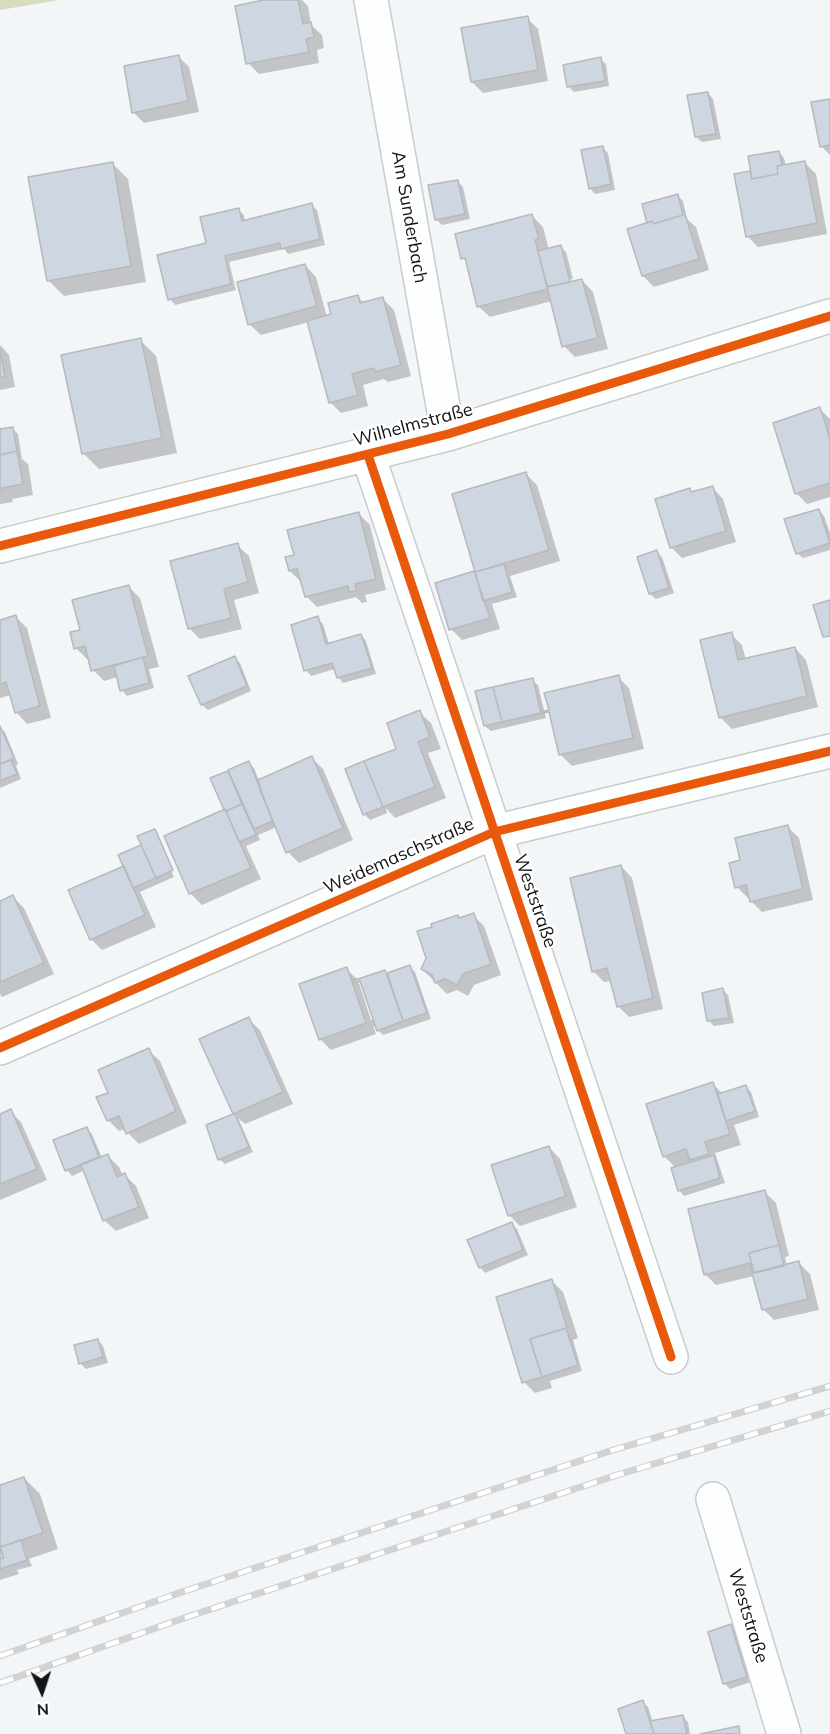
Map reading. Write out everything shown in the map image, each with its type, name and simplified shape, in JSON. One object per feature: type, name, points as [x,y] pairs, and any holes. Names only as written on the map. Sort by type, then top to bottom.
[{"type":"street","name":"Am Sunderbach","points":[[371,0],[448,434]]},
{"type":"street","name":"Wilhelmstraße","points":[[0,546],[448,434],[830,316]]},
{"type":"street","name":"Weststraße","points":[[368,455],[671,1357]]},
{"type":"street","name":"Weidemaschstraße","points":[[0,1048],[494,832],[830,751]]},
{"type":"street","name":"Weststraße","points":[[713,1499],[784,1734]]},
{"type":"green space","points":[[0,0],[59,0],[0,10]]},
{"type":"building","points":[[263,0],[298,0],[303,24],[311,22],[314,37],[306,39],[309,52],[246,64],[235,6]]},
{"type":"building","points":[[528,16],[538,70],[471,82],[461,28]]},
{"type":"building","points":[[179,55],[188,101],[132,113],[124,66]]},
{"type":"building","points":[[601,57],[605,81],[567,87],[563,65]]},
{"type":"building","points":[[708,92],[716,134],[695,137],[687,95]]},
{"type":"building","points":[[830,99],[830,145],[820,147],[811,102]]},
{"type":"building","points":[[603,146],[611,184],[589,189],[581,150]]},
{"type":"building","points":[[779,151],[782,165],[777,166],[778,174],[752,179],[748,156]]},
{"type":"building","points":[[805,161],[817,223],[746,237],[734,174],[750,171],[752,179],[778,174],[777,166]]},
{"type":"building","points":[[113,162],[131,266],[47,281],[28,177]]},
{"type":"building","points":[[458,180],[465,214],[435,220],[428,185]]},
{"type":"building","points":[[678,194],[683,215],[653,224],[652,221],[647,223],[642,204]]},
{"type":"building","points":[[312,203],[320,239],[281,249],[280,243],[225,256],[231,284],[168,300],[157,255],[206,243],[200,217],[239,208],[242,221]]},
{"type":"building","points":[[684,211],[699,259],[642,276],[627,229],[683,215]]},
{"type":"building","points":[[532,214],[539,239],[535,240],[548,289],[477,307],[465,258],[461,259],[455,234]]},
{"type":"building","points":[[561,245],[570,282],[547,287],[538,251]]},
{"type":"building","points":[[305,264],[317,306],[248,325],[237,282]]},
{"type":"building","points":[[582,279],[598,338],[562,347],[547,287]]},
{"type":"building","points":[[358,295],[360,303],[383,297],[401,365],[375,372],[374,368],[352,374],[358,395],[329,403],[307,321],[331,314],[328,303]]},
{"type":"building","points":[[141,338],[162,438],[82,454],[61,355]]},
{"type":"building","points":[[0,350],[5,377],[0,377]]},
{"type":"building","points":[[820,407],[830,439],[830,483],[795,494],[773,423]]},
{"type":"building","points":[[13,427],[17,451],[0,455],[0,429]]},
{"type":"building","points":[[17,451],[23,484],[2,488],[3,491],[0,492],[0,455]]},
{"type":"building","points":[[526,472],[549,550],[475,572],[452,494]]},
{"type":"building","points":[[713,486],[726,531],[670,548],[655,499],[690,488],[691,492]]},
{"type":"building","points":[[819,509],[830,543],[796,554],[784,519]]},
{"type":"building","points":[[359,512],[376,579],[355,584],[357,591],[349,592],[348,586],[305,597],[297,569],[289,571],[285,557],[294,555],[287,530]]},
{"type":"building","points":[[238,543],[248,582],[224,589],[231,618],[188,629],[170,561]]},
{"type":"building","points":[[657,550],[669,588],[649,594],[637,557]]},
{"type":"building","points":[[504,564],[512,592],[483,601],[475,572]]},
{"type":"building","points":[[474,571],[490,618],[449,630],[435,583]]},
{"type":"building","points":[[129,585],[148,656],[91,671],[85,646],[74,649],[70,632],[80,630],[72,600]]},
{"type":"building","points":[[830,600],[830,636],[823,637],[813,605]]},
{"type":"building","points":[[16,615],[40,706],[15,713],[6,682],[0,684],[0,620]]},
{"type":"building","points":[[318,616],[326,644],[361,634],[372,668],[337,678],[332,663],[304,671],[291,625]]},
{"type":"building","points":[[732,632],[738,660],[795,647],[807,696],[719,718],[700,640]]},
{"type":"building","points":[[235,656],[247,686],[201,705],[188,676]]},
{"type":"building","points":[[143,657],[149,683],[120,691],[114,666]]},
{"type":"building","points":[[619,675],[633,738],[559,755],[549,712],[541,713],[549,710],[544,693]]},
{"type":"building","points":[[533,678],[541,713],[502,722],[493,687]]},
{"type":"building","points":[[493,687],[502,722],[484,726],[475,691]]},
{"type":"building","points":[[420,710],[430,737],[418,742],[435,787],[383,807],[364,761],[396,749],[387,723]]},
{"type":"building","points":[[0,726],[14,758],[0,764]]},
{"type":"building","points":[[312,756],[343,828],[286,853],[258,780]]},
{"type":"building","points":[[11,760],[17,774],[0,781],[0,764]]},
{"type":"building","points":[[249,761],[273,821],[254,829],[228,770]]},
{"type":"building","points":[[364,761],[383,807],[363,815],[345,769]]},
{"type":"building","points":[[228,771],[242,804],[226,811],[210,778]]},
{"type":"building","points":[[242,804],[256,835],[239,842],[226,811]]},
{"type":"building","points":[[225,809],[251,868],[189,894],[164,836]]},
{"type":"building","points":[[788,825],[803,889],[750,902],[746,885],[735,888],[729,863],[740,860],[735,838]]},
{"type":"building","points":[[155,829],[173,870],[156,878],[137,836]]},
{"type":"building","points":[[141,845],[156,878],[133,888],[118,855]]},
{"type":"building","points":[[621,865],[653,998],[617,1007],[607,968],[592,972],[570,878]]},
{"type":"building","points":[[124,866],[145,915],[90,940],[68,890]]},
{"type":"building","points":[[13,895],[44,963],[0,982],[0,901]]},
{"type":"building","points":[[474,913],[491,964],[463,974],[457,985],[445,979],[435,983],[432,975],[421,969],[426,958],[417,931],[458,915],[459,918]]},
{"type":"building","points":[[410,965],[427,1013],[403,1021],[387,973]]},
{"type":"building","points":[[347,967],[366,1023],[319,1040],[299,984]]},
{"type":"building","points":[[385,970],[403,1021],[377,1031],[360,981],[353,983],[352,981]]},
{"type":"building","points":[[723,988],[729,1018],[707,1021],[702,993]]},
{"type":"building","points":[[249,1017],[283,1092],[233,1114],[199,1039]]},
{"type":"building","points":[[149,1048],[176,1111],[126,1134],[119,1116],[107,1121],[96,1097],[108,1093],[98,1070]]},
{"type":"building","points":[[713,1082],[730,1134],[705,1142],[709,1154],[690,1160],[686,1149],[663,1157],[646,1104]]},
{"type":"building","points":[[746,1085],[755,1111],[726,1121],[718,1094]]},
{"type":"building","points":[[11,1109],[37,1169],[0,1184],[0,1114]]},
{"type":"building","points":[[233,1114],[249,1147],[218,1160],[206,1125]]},
{"type":"building","points":[[87,1127],[99,1157],[65,1171],[53,1140]]},
{"type":"building","points":[[549,1146],[566,1196],[508,1216],[491,1165]]},
{"type":"building","points":[[108,1154],[117,1177],[125,1173],[139,1207],[103,1221],[81,1165]]},
{"type":"building","points":[[714,1155],[720,1178],[678,1191],[671,1168]]},
{"type":"building","points":[[765,1190],[779,1245],[749,1253],[754,1273],[752,1273],[750,1263],[704,1275],[688,1209]]},
{"type":"building","points":[[512,1222],[523,1250],[479,1268],[467,1240]]},
{"type":"building","points":[[779,1245],[784,1266],[754,1273],[749,1253]]},
{"type":"building","points":[[799,1261],[808,1299],[762,1310],[752,1273]]},
{"type":"building","points":[[552,1279],[567,1328],[530,1339],[542,1377],[522,1383],[496,1297]]},
{"type":"building","points":[[566,1328],[578,1365],[542,1377],[530,1339]]},
{"type":"building","points":[[98,1339],[103,1357],[79,1364],[74,1345]]},
{"type":"building","points":[[24,1477],[43,1533],[0,1547],[0,1485]]},
{"type":"building","points":[[21,1540],[27,1560],[0,1569],[0,1559],[4,1558],[0,1547]]},
{"type":"building","points":[[0,1547],[4,1558],[0,1559]]},
{"type":"building","points":[[731,1624],[747,1677],[723,1684],[708,1632]]},
{"type":"building","points":[[643,1700],[654,1734],[626,1734],[618,1709]]},
{"type":"building","points":[[683,1715],[687,1734],[654,1734],[650,1721]]},
{"type":"building","points":[[739,1726],[740,1734],[700,1734]]},
{"type":"railway","points":[[0,1656],[179,1593],[610,1451],[830,1386]]},
{"type":"railway","points":[[0,1683],[187,1617],[617,1475],[830,1411]]},
{"type":"cycle path","points":[[0,546],[448,434],[830,316]]},
{"type":"cycle path","points":[[368,455],[671,1357]]},
{"type":"cycle path","points":[[0,1048],[494,832],[830,751]]}]
